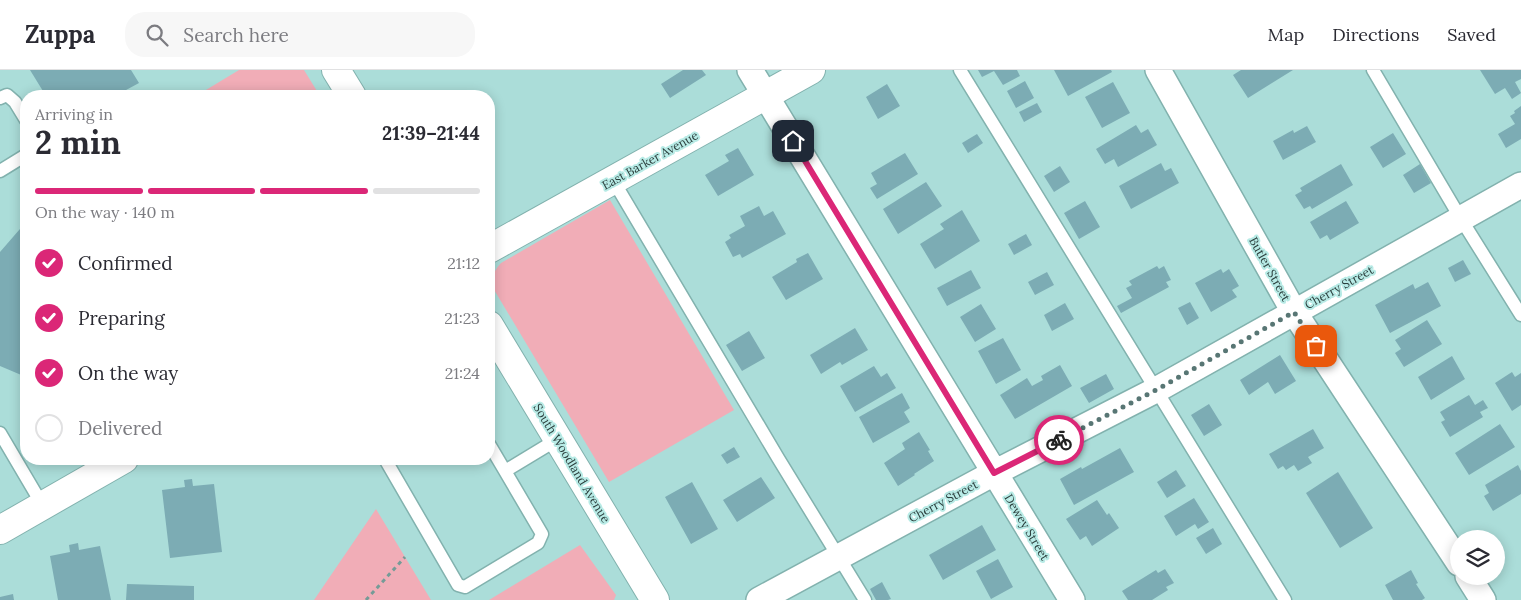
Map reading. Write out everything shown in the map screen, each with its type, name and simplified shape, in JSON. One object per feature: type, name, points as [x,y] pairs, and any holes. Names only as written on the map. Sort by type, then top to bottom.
[{"type":"street","points":[[336,70],[348,90]]},
{"type":"street","name":"Dewey Street","points":[[750,70],[1072,600]]},
{"type":"street","name":"East Barker Avenue","points":[[495,246],[811,70]]},
{"type":"street","name":"Butler Street","points":[[1158,70],[1294,312],[1450,549]]},
{"type":"street","name":"Cherry Street","points":[[759,600],[994,473],[1156,390],[1521,185]]},
{"type":"street","name":"South Woodland Avenue","points":[[495,335],[655,600]]},
{"type":"street","points":[[0,530],[114,465]]},
{"type":"street","points":[[1474,585],[1483,600]]},
{"type":"lane","points":[[960,70],[1285,600]]},
{"type":"lane","points":[[1373,70],[1461,219],[1521,315]]},
{"type":"lane","points":[[0,98],[8,95],[20,110]]},
{"type":"lane","points":[[0,171],[20,159]]},
{"type":"lane","points":[[613,180],[865,600]]},
{"type":"lane","points":[[0,433],[43,506]]},
{"type":"lane","points":[[505,471],[558,439]]},
{"type":"lane","points":[[388,465],[458,585],[465,587],[538,543],[542,534],[495,454]]},
{"type":"path","points":[[366,600],[405,557]]},
{"type":"shaded area","points":[[239,70],[304,70],[316,90],[206,90]]},
{"type":"shaded area","points":[[610,200],[734,410],[609,482],[495,291],[495,272],[501,263]]},
{"type":"shaded area","points":[[376,509],[431,600],[314,600]]},
{"type":"shaded area","points":[[580,545],[616,595],[614,600],[489,600]]},
{"type":"building","points":[[30,70],[131,70],[139,83],[126,90],[42,90]]},
{"type":"building","points":[[683,70],[702,70],[706,75],[670,98],[661,84]]},
{"type":"building","points":[[978,70],[1017,70],[1020,76],[1003,85],[994,71],[982,77]]},
{"type":"building","points":[[1054,70],[1111,70],[1112,72],[1068,96]]},
{"type":"building","points":[[1241,70],[1293,70],[1248,98],[1233,75]]},
{"type":"building","points":[[1480,70],[1521,70],[1521,79],[1515,82],[1521,93],[1512,99],[1505,88],[1495,94]]},
{"type":"building","points":[[1025,81],[1034,98],[1016,108],[1007,91]]},
{"type":"building","points":[[1113,82],[1130,113],[1102,128],[1085,97]]},
{"type":"building","points":[[887,84],[900,106],[878,119],[866,97]]},
{"type":"building","points":[[1037,103],[1042,112],[1024,122],[1019,112]]},
{"type":"building","points":[[1521,106],[1521,139],[1506,148],[1498,134],[1515,124],[1510,116]]},
{"type":"building","points":[[1136,125],[1141,133],[1148,129],[1157,145],[1118,167],[1114,159],[1105,164],[1096,149]]},
{"type":"building","points":[[1307,126],[1316,142],[1283,160],[1273,141],[1293,130],[1294,133]]},
{"type":"building","points":[[1393,133],[1406,154],[1383,168],[1370,147]]},
{"type":"building","points":[[977,134],[983,143],[968,153],[962,143]]},
{"type":"building","points":[[738,148],[754,175],[718,196],[705,175],[729,161],[725,155]]},
{"type":"building","points":[[905,153],[918,174],[877,199],[870,188],[877,184],[871,173]]},
{"type":"building","points":[[1161,163],[1165,171],[1171,168],[1179,183],[1131,209],[1119,186]]},
{"type":"building","points":[[1341,164],[1353,185],[1312,209],[1310,206],[1304,209],[1295,195],[1302,191],[1300,188]]},
{"type":"building","points":[[1420,164],[1431,183],[1414,193],[1403,175]]},
{"type":"building","points":[[1060,166],[1070,182],[1054,192],[1044,176]]},
{"type":"building","points":[[926,182],[942,206],[898,234],[883,209]]},
{"type":"building","points":[[1085,201],[1100,227],[1079,239],[1064,213]]},
{"type":"building","points":[[1346,201],[1359,223],[1330,240],[1327,235],[1320,239],[1310,222]]},
{"type":"building","points":[[759,206],[764,216],[773,211],[786,234],[742,258],[740,254],[733,257],[725,242],[731,238],[729,235],[745,226],[740,216]]},
{"type":"building","points":[[962,210],[980,241],[935,269],[920,244],[944,229],[940,224]]},
{"type":"building","points":[[20,229],[20,374],[0,366],[0,252]]},
{"type":"building","points":[[1026,234],[1032,245],[1014,255],[1008,244]]},
{"type":"building","points":[[808,253],[823,279],[786,300],[772,277],[797,262],[796,259]]},
{"type":"building","points":[[1463,260],[1471,274],[1455,282],[1448,268]]},
{"type":"building","points":[[1157,266],[1159,269],[1164,266],[1171,280],[1166,282],[1169,287],[1121,313],[1117,306],[1132,298],[1126,288],[1132,285],[1129,281]]},
{"type":"building","points":[[1221,269],[1223,273],[1229,269],[1239,286],[1232,290],[1237,297],[1211,312],[1195,283]]},
{"type":"building","points":[[971,270],[981,288],[947,306],[937,288]]},
{"type":"building","points":[[1047,272],[1054,285],[1035,295],[1028,282]]},
{"type":"building","points":[[1428,282],[1441,306],[1390,333],[1375,305],[1413,284],[1415,289]]},
{"type":"building","points":[[1190,302],[1199,318],[1187,325],[1178,308]]},
{"type":"building","points":[[1065,303],[1074,319],[1052,331],[1044,315]]},
{"type":"building","points":[[981,304],[996,329],[975,342],[960,317]]},
{"type":"building","points":[[1427,320],[1442,344],[1404,367],[1395,353],[1401,349],[1395,340]]},
{"type":"building","points":[[855,328],[868,350],[842,365],[840,362],[821,374],[810,355]]},
{"type":"building","points":[[749,331],[765,358],[742,371],[726,345]]},
{"type":"building","points":[[1003,338],[1021,370],[996,384],[978,351]]},
{"type":"building","points":[[1280,355],[1296,381],[1275,394],[1268,382],[1249,395],[1240,380]]},
{"type":"building","points":[[1452,356],[1465,379],[1431,400],[1418,377]]},
{"type":"building","points":[[1060,365],[1072,386],[1015,419],[1000,395],[1027,378],[1032,386],[1043,380],[1041,376]]},
{"type":"building","points":[[874,366],[881,377],[887,373],[896,388],[855,412],[840,386]]},
{"type":"building","points":[[1512,372],[1515,377],[1521,373],[1521,405],[1512,411],[1495,383]]},
{"type":"building","points":[[1106,374],[1114,389],[1089,403],[1080,388]]},
{"type":"building","points":[[902,393],[910,408],[904,412],[910,422],[873,443],[859,417]]},
{"type":"building","points":[[1469,395],[1475,405],[1483,400],[1488,408],[1480,412],[1483,417],[1450,437],[1441,422],[1445,420],[1440,412]]},
{"type":"building","points":[[1209,404],[1222,425],[1204,436],[1191,415]]},
{"type":"building","points":[[1500,424],[1515,447],[1469,475],[1455,453]]},
{"type":"building","points":[[1313,429],[1324,448],[1308,457],[1312,463],[1298,471],[1294,465],[1286,470],[1283,466],[1278,469],[1269,454]]},
{"type":"building","points":[[919,432],[930,450],[928,451],[934,461],[898,486],[884,463],[905,449],[902,443]]},
{"type":"building","points":[[734,447],[740,457],[727,464],[721,455]]},
{"type":"building","points":[[1120,448],[1134,472],[1074,505],[1060,479]]},
{"type":"building","points":[[1518,465],[1521,471],[1521,494],[1493,511],[1484,496],[1489,493],[1485,485]]},
{"type":"building","points":[[1176,470],[1186,486],[1167,498],[1157,482]]},
{"type":"building","points":[[1338,472],[1373,528],[1340,548],[1306,493]]},
{"type":"building","points":[[761,477],[775,498],[737,522],[723,500]]},
{"type":"building","points":[[192,479],[193,486],[214,484],[222,552],[170,558],[162,490],[185,487],[184,480]]},
{"type":"building","points":[[692,482],[718,529],[691,544],[665,497]]},
{"type":"building","points":[[1194,498],[1209,522],[1198,529],[1195,524],[1176,536],[1164,516]]},
{"type":"building","points":[[1097,500],[1119,528],[1092,546],[1086,536],[1080,540],[1066,519]]},
{"type":"building","points":[[982,525],[996,550],[943,580],[929,555]]},
{"type":"building","points":[[1213,528],[1222,544],[1206,554],[1196,538]]},
{"type":"building","points":[[78,543],[79,550],[100,546],[111,600],[58,600],[50,556],[70,552],[69,545]]},
{"type":"building","points":[[998,559],[1013,587],[991,599],[976,571]]},
{"type":"building","points":[[1165,569],[1174,583],[1166,587],[1168,590],[1152,600],[1128,600],[1122,591],[1156,570],[1158,573]]},
{"type":"building","points":[[1411,570],[1418,583],[1416,584],[1425,598],[1422,600],[1393,600],[1385,585]]},
{"type":"building","points":[[882,582],[891,599],[876,600],[870,589]]},
{"type":"building","points":[[127,584],[194,586],[194,600],[126,600]]},
{"type":"building","points":[[13,594],[14,600],[0,600],[0,597]]},
{"type":"way so far","points":[[1059,440],[1156,390],[1294,312],[1316,346]]},
{"type":"route","points":[[793,141],[994,473],[1059,440]]}]
